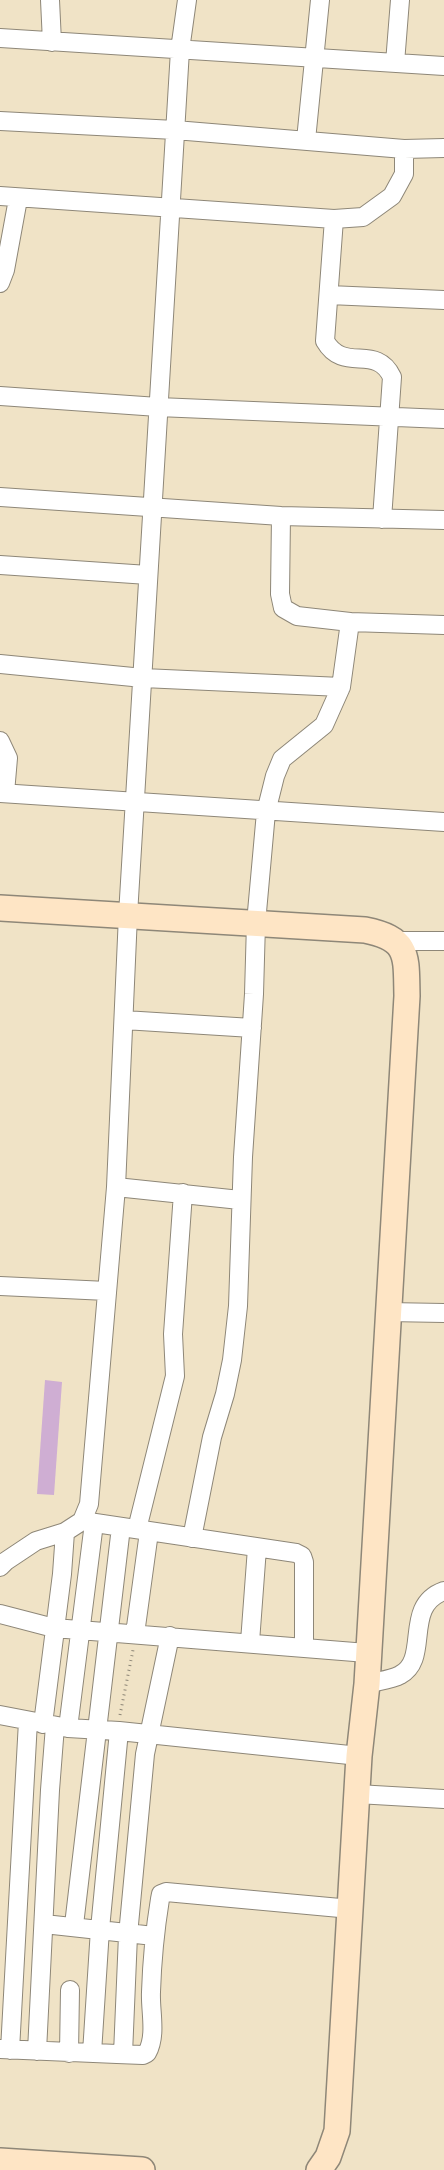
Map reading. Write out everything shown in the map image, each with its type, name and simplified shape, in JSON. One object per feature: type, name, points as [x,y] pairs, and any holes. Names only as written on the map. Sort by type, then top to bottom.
[{"type":"main road","points":[[0,908],[365,930],[385,934],[398,941],[406,962],[407,996],[367,1653],[367,1684],[359,1756],[336,2131],[328,2157],[320,2170]]},
{"type":"main road","points":[[0,2161],[133,2170]]},
{"type":"street","points":[[50,0],[52,42]]},
{"type":"street","points":[[187,0],[180,50],[134,803],[116,1187],[88,1504],[81,1629],[48,1725],[5,2050],[142,2055],[147,2053],[151,2046],[154,1936],[161,1894],[166,1892],[351,1909]]},
{"type":"street","points":[[306,140],[320,0]]},
{"type":"street","points":[[395,63],[400,0]]},
{"type":"street","points":[[0,38],[444,66]]},
{"type":"street","points":[[0,121],[175,130],[404,148],[444,148]]},
{"type":"street","points":[[0,196],[18,199],[170,207],[334,219],[363,217],[392,196],[404,174],[404,148]]},
{"type":"street","points":[[2,274],[18,199]]},
{"type":"street","points":[[334,219],[325,341],[331,352],[344,357],[379,361],[388,369],[392,377],[382,519]]},
{"type":"street","points":[[329,295],[444,300]]},
{"type":"street","points":[[0,396],[158,407],[444,419]]},
{"type":"street","points":[[0,497],[281,516],[444,520]]},
{"type":"street","points":[[281,516],[280,594],[283,608],[297,616],[350,622],[444,625]]},
{"type":"street","points":[[0,565],[148,575]]},
{"type":"street","points":[[192,1538],[212,1437],[225,1394],[232,1360],[238,1306],[240,1200],[252,1028],[256,923],[266,812],[275,776],[282,759],[324,724],[341,687],[350,622]]},
{"type":"street","points":[[0,664],[143,678],[341,687]]},
{"type":"street","points":[[0,741],[8,758],[3,793],[266,812],[444,822]]},
{"type":"street","points":[[398,941],[444,941]]},
{"type":"street","points":[[124,1020],[252,1028]]},
{"type":"street","points":[[116,1187],[240,1200]]},
{"type":"street","points":[[74,1926],[107,1632],[174,1376],[174,1334],[183,1193]]},
{"type":"street","points":[[0,1286],[107,1291]]},
{"type":"street","points":[[387,1312],[444,1313]]},
{"type":"street","points":[[0,1567],[6,1560],[36,1541],[66,1532],[88,1522],[296,1553],[302,1556],[304,1562],[304,1647]]},
{"type":"street","points":[[135,1529],[135,1634]]},
{"type":"street","points":[[37,2051],[44,1924],[48,1725],[54,1628],[66,1532]]},
{"type":"street","points":[[250,1642],[257,1548]]},
{"type":"street","points":[[367,1684],[401,1674],[410,1665],[425,1604],[433,1595],[444,1591]]},
{"type":"street","points":[[0,1614],[54,1628],[250,1642],[367,1653]]},
{"type":"street","points":[[123,2054],[128,1934],[145,1754],[170,1636]]},
{"type":"street","points":[[0,1715],[48,1725],[359,1756]]},
{"type":"street","points":[[92,2053],[100,1929],[119,1732]]},
{"type":"street","points":[[357,1794],[444,1799]]},
{"type":"street","points":[[44,1924],[154,1936]]},
{"type":"street","points":[[41,1988],[95,1991]]},
{"type":"street","points":[[68,2052],[70,1990]]},
{"type":"path","points":[[119,1732],[135,1634]]},
{"type":"building","points":[[45,1380],[62,1382],[54,1495],[37,1494]]}]
